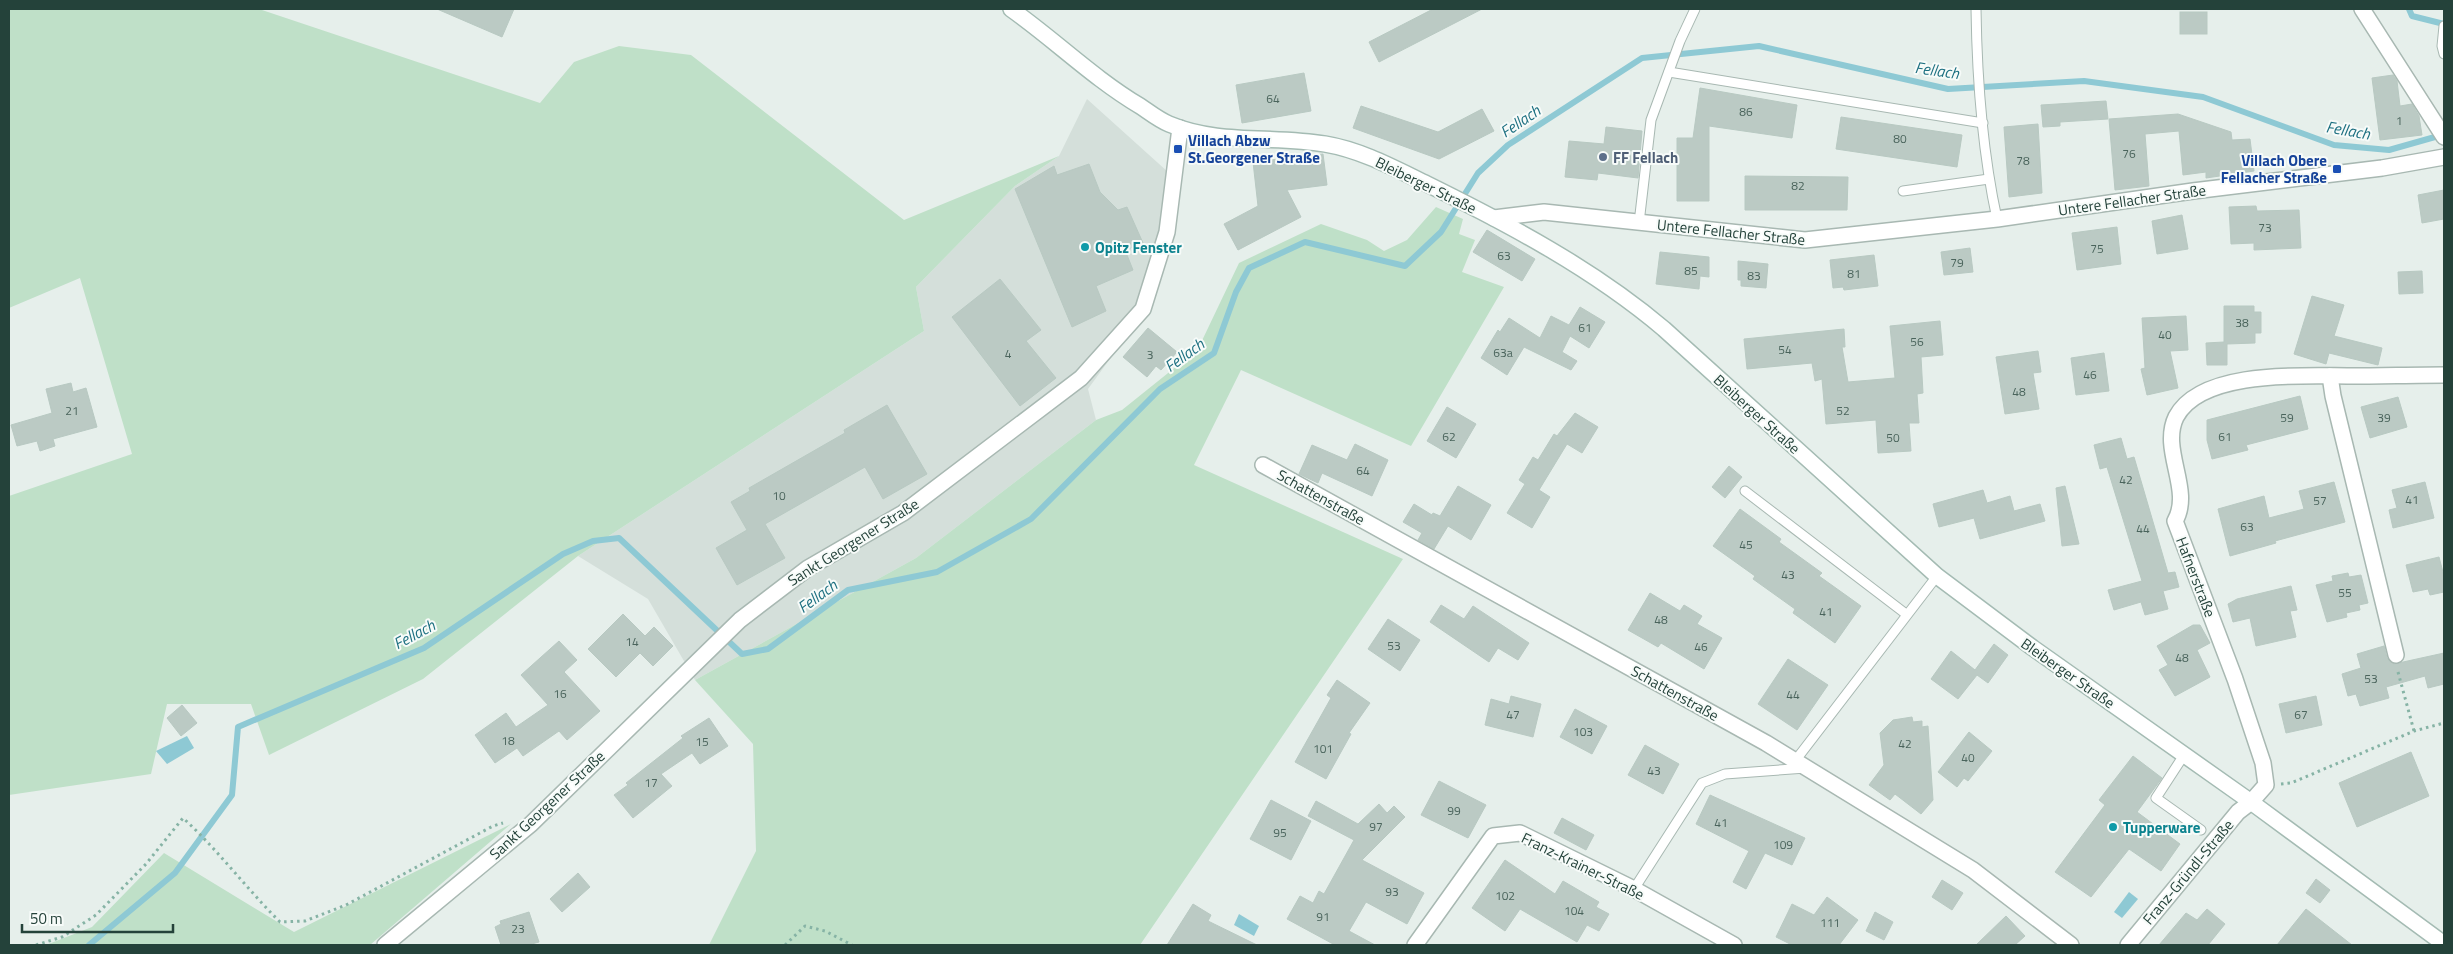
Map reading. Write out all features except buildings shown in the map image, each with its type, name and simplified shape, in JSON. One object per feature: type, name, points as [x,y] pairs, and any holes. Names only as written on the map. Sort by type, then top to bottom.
[{"type":"street","name":"Bleiberger Straße","points":[[1014,10],[1112,90],[1167,123],[1180,128],[1233,139],[1326,144],[1377,160],[1480,210],[1594,276],[1627,298],[1936,576],[2033,648],[2251,802],[2444,944]]},
{"type":"street","points":[[2367,10],[2441,128]]},
{"type":"street","name":"Sankt Georgener Straße","points":[[385,945],[531,824],[705,652],[740,620],[808,568],[903,513],[1081,378],[1143,309],[1167,232],[1180,128]]},
{"type":"street","name":"Untere Fellacher Straße","points":[[1494,218],[1544,212],[1805,240],[1997,219],[2193,191],[2382,168],[2444,157]]},
{"type":"street","name":"Hafnerstraße","points":[[2266,785],[2263,763],[2238,688],[2175,521],[2180,512],[2181,501],[2172,447],[2176,417],[2197,396],[2231,382],[2280,376],[2444,375]]},
{"type":"street","points":[[2330,376],[2332,396],[2396,655]]},
{"type":"street","name":"Schattenstraße","points":[[1263,465],[1766,743],[1973,870],[2072,945]]},
{"type":"street","points":[[2251,802],[2266,785]]},
{"type":"street","name":"Franz-Gründl-Straße","points":[[2128,945],[2238,812],[2251,802]]},
{"type":"street","name":"Franz-Krainer-Straße","points":[[1415,945],[1494,836],[1520,833],[1634,889],[1734,945]]},
{"type":"lane","points":[[1638,223],[1651,120],[1680,41],[1695,9]]},
{"type":"lane","points":[[1976,9],[1977,79],[1989,179],[1997,219]]},
{"type":"lane","points":[[2443,28],[2444,54]]},
{"type":"lane","points":[[1670,69],[1983,123]]},
{"type":"lane","points":[[1903,191],[1989,179]]},
{"type":"lane","points":[[1745,491],[1906,614]]},
{"type":"lane","points":[[1634,889],[1702,783],[1726,774],[1800,765],[1906,614],[1936,576]]},
{"type":"lane","points":[[2184,755],[2156,798],[2201,830]]},
{"type":"path","points":[[2396,655],[2394,657],[2414,731]]},
{"type":"path","points":[[2266,785],[2291,783],[2414,731],[2444,723]]},
{"type":"path","points":[[36,945],[62,937],[96,915],[146,864],[183,818],[211,844],[251,893],[280,922],[305,921],[346,905],[493,826],[511,820],[531,824]]},
{"type":"path","points":[[785,945],[805,926],[826,931],[852,945]]},
{"type":"shaded area","points":[[1087,99],[1168,172],[1155,297],[1088,389],[1096,420],[916,558],[695,680],[648,599],[578,556],[924,331],[916,287],[1015,186],[1059,156]]},
{"type":"green space","points":[[9,9],[259,9],[540,103],[574,62],[619,46],[691,55],[904,220],[1059,156],[1015,186],[916,287],[924,331],[578,556],[423,679],[269,755],[251,704],[167,704],[151,774],[9,795],[9,496],[132,454],[80,278],[9,308]]},
{"type":"green space","points":[[1436,207],[1463,219],[1459,234],[1475,240],[1462,272],[1504,287],[1411,446],[1241,370],[1194,465],[1403,559],[1140,945],[709,945],[756,851],[753,744],[695,680],[916,558],[1096,420],[1122,410],[1198,349],[1239,263],[1321,224],[1367,240],[1384,251],[1407,240]]},
{"type":"green space","points":[[511,824],[370,945],[46,945],[92,927],[164,853],[294,932]]},
{"type":"water","points":[[187,736],[194,748],[167,764],[156,751]]},
{"type":"water","points":[[2129,892],[2138,899],[2122,918],[2114,912]]},
{"type":"water","points":[[1239,914],[1259,926],[1254,936],[1234,925]]},
{"type":"waterway","points":[[2409,9],[2412,16],[2444,24]]},
{"type":"waterway","name":"Fellach","points":[[89,945],[175,873],[232,795],[238,727],[424,648],[563,554],[593,541],[619,538],[742,654],[768,649],[848,590],[937,572],[1031,519],[1160,389],[1214,353],[1236,292],[1249,268],[1305,242],[1405,266],[1441,232],[1478,173],[1508,145],[1642,58],[1759,46],[1948,89],[2084,81],[2203,97],[2334,145],[2389,150],[2442,135]]},
{"type":"place","name":"Villach Abzw St.Georgener Straße","points":[[1178,149]]},
{"type":"place","name":"FF Fellach","points":[[1603,157]]},
{"type":"place","name":"Villach Obere Fellacher Straße","points":[[2337,169]]},
{"type":"place","name":"Opitz Fenster","points":[[1085,247]]},
{"type":"place","name":"Tupperware","points":[[2113,827]]}]
